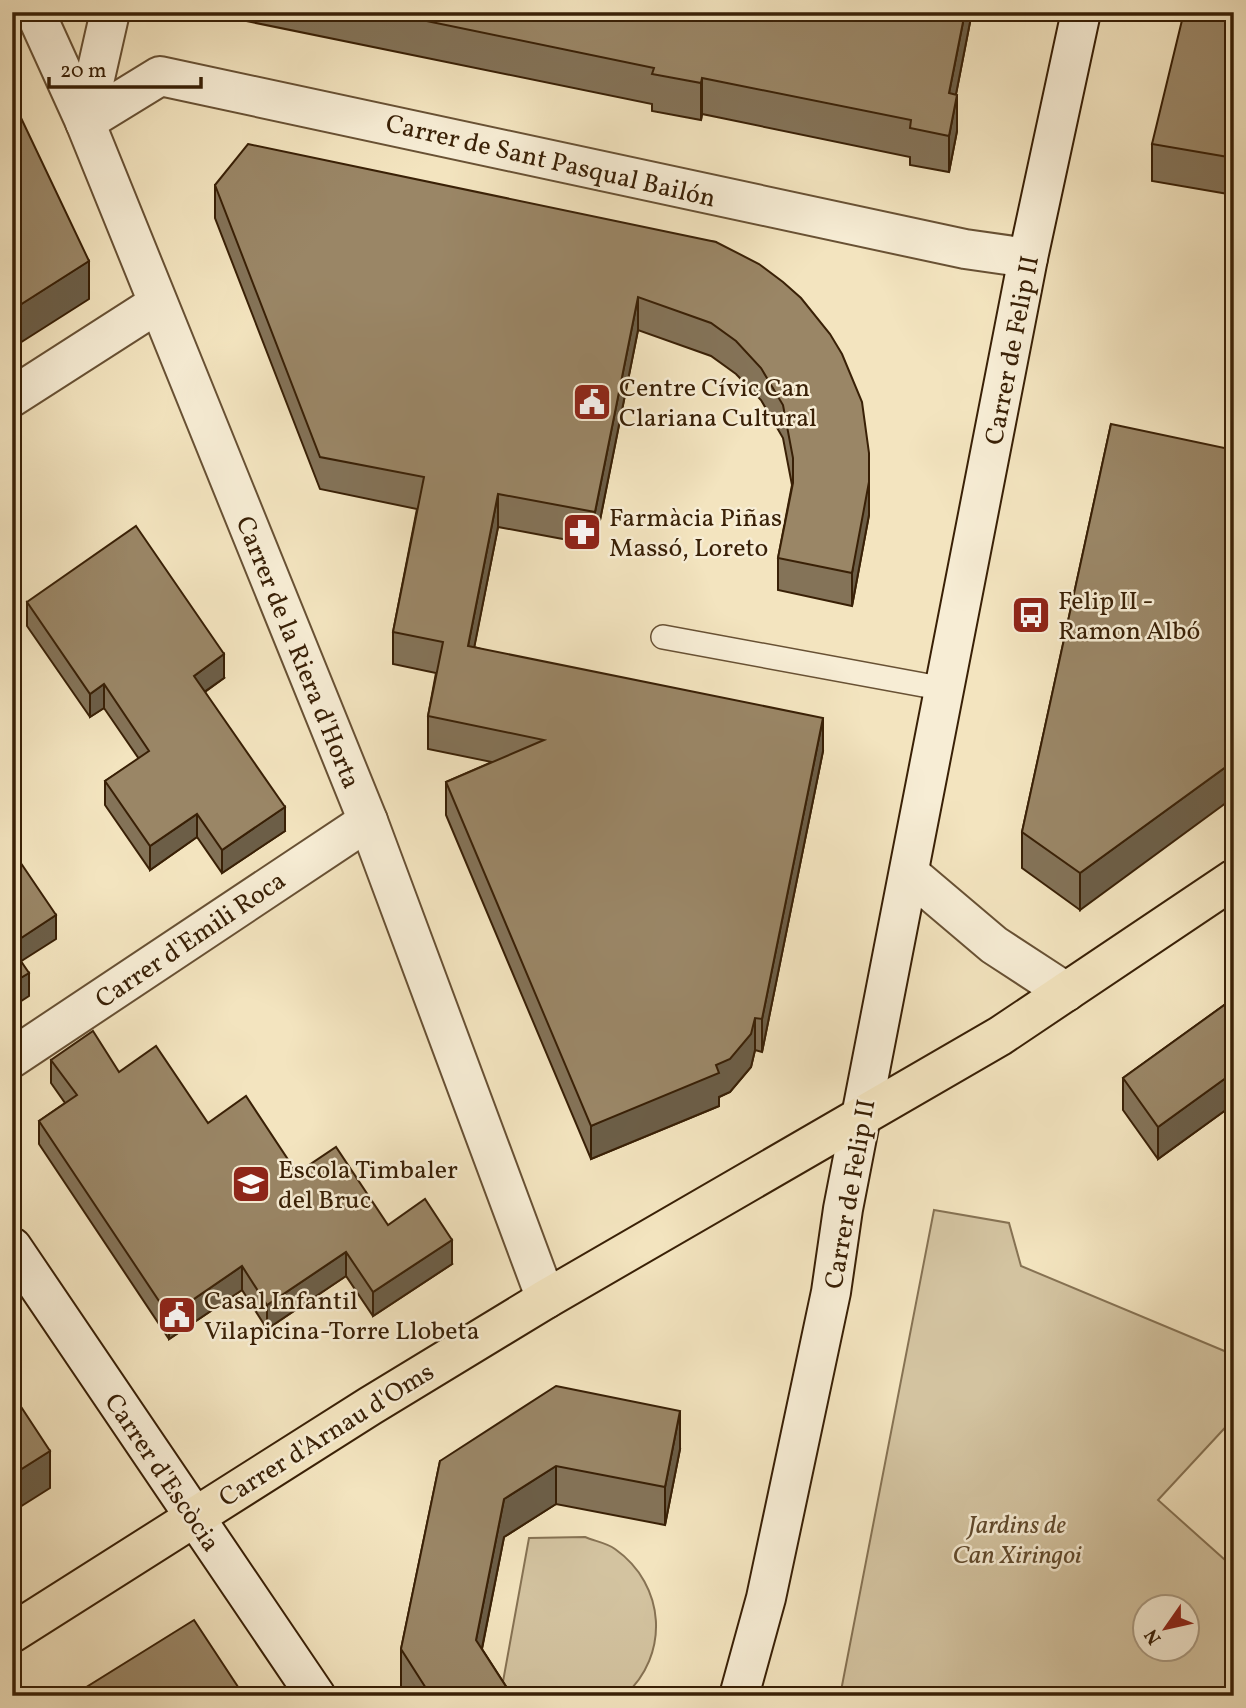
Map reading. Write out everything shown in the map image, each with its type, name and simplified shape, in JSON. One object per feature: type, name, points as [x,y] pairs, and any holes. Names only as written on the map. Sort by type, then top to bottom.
[{"type":"main road","name":"Carrer d'Arnau d'Oms","points":[[12,1633],[546,1299],[1000,1036],[1234,879]]},
{"type":"street","name":"Carrer de la Riera d'Horta","points":[[35,12],[85,122],[368,821],[546,1299]]},
{"type":"street","points":[[85,122],[110,12]]},
{"type":"street","name":"Carrer de Felip II","points":[[739,1696],[766,1598],[831,1292],[843,1209],[1028,258],[1081,12]]},
{"type":"street","name":"Carrer de Sant Pasqual Bailón","points":[[85,122],[160,76],[965,249],[1028,258]]},
{"type":"street","points":[[12,397],[157,304]]},
{"type":"street","name":"Carrer d'Emili Roca","points":[[12,1058],[368,821]]},
{"type":"street","points":[[909,873],[994,945],[1066,992]]},
{"type":"street","name":"Carrer d'Escòcia","points":[[12,1247],[316,1696]]},
{"type":"lane","points":[[663,637],[946,689]]},
{"type":"green space","name":"Jardins de Can Xiringoi","points":[[934,1210],[1009,1223],[1021,1266],[1234,1355],[1234,1418],[1158,1500],[1234,1568],[1234,1696],[840,1696]]},
{"type":"green space","points":[[585,1537],[615,1549],[632,1564],[644,1581],[656,1621],[655,1641],[649,1661],[639,1679],[624,1696],[513,1696],[502,1687],[529,1538]]},
{"type":"building","points":[[383,12],[693,12],[713,16],[714,12],[965,12],[949,93],[957,95],[949,136],[910,128],[911,120],[702,78],[701,83],[652,74],[654,68]]},
{"type":"building","points":[[1184,12],[1234,12],[1234,158],[1152,144]]},
{"type":"building","points":[[12,99],[89,261],[12,310]]},
{"type":"building","points":[[248,144],[716,242],[759,264],[801,298],[830,334],[842,354],[862,402],[869,453],[869,482],[852,573],[778,558],[793,483],[793,458],[783,405],[761,368],[736,341],[711,323],[638,297],[595,512],[498,494],[468,646],[823,718],[762,1019],[755,1018],[751,1034],[730,1059],[716,1065],[719,1073],[591,1126],[446,782],[544,740],[428,716],[443,642],[393,632],[424,477],[320,457],[215,185]]},
{"type":"building","points":[[1111,424],[1234,450],[1234,761],[1080,873],[1022,832]]},
{"type":"building","points":[[136,526],[224,654],[194,676],[285,807],[222,850],[197,814],[150,846],[105,781],[149,751],[104,684],[90,694],[27,602]]},
{"type":"building","points":[[12,850],[56,915],[12,944]]},
{"type":"building","points":[[12,948],[29,973],[12,983]]},
{"type":"building","points":[[1234,998],[1234,1072],[1158,1127],[1123,1078]]},
{"type":"building","points":[[93,1031],[119,1072],[156,1046],[208,1123],[246,1096],[297,1173],[336,1147],[388,1225],[425,1199],[452,1240],[373,1292],[346,1252],[267,1305],[242,1266],[169,1316],[39,1121],[77,1095],[51,1060]]},
{"type":"building","points":[[556,1386],[680,1411],[665,1487],[556,1466],[504,1499],[476,1640],[509,1691],[531,1696],[431,1696],[401,1649],[440,1461]]},
{"type":"building","points":[[12,1393],[50,1451],[12,1475]]},
{"type":"building","points":[[194,1620],[244,1696],[72,1696]]},
{"type":"place","name":"Centre Cívic Can Clariana Cultural","points":[[592,402]]},
{"type":"place","name":"Farmàcia Piñas Massó, Loreto","points":[[582,532]]},
{"type":"place","name":"Felip II - Ramon Albó","points":[[1031,615]]},
{"type":"place","name":"Escola Timbaler del Bruc","points":[[251,1184]]},
{"type":"place","name":"Casal Infantil Vilapicina-Torre Llobeta","points":[[177,1315]]}]
